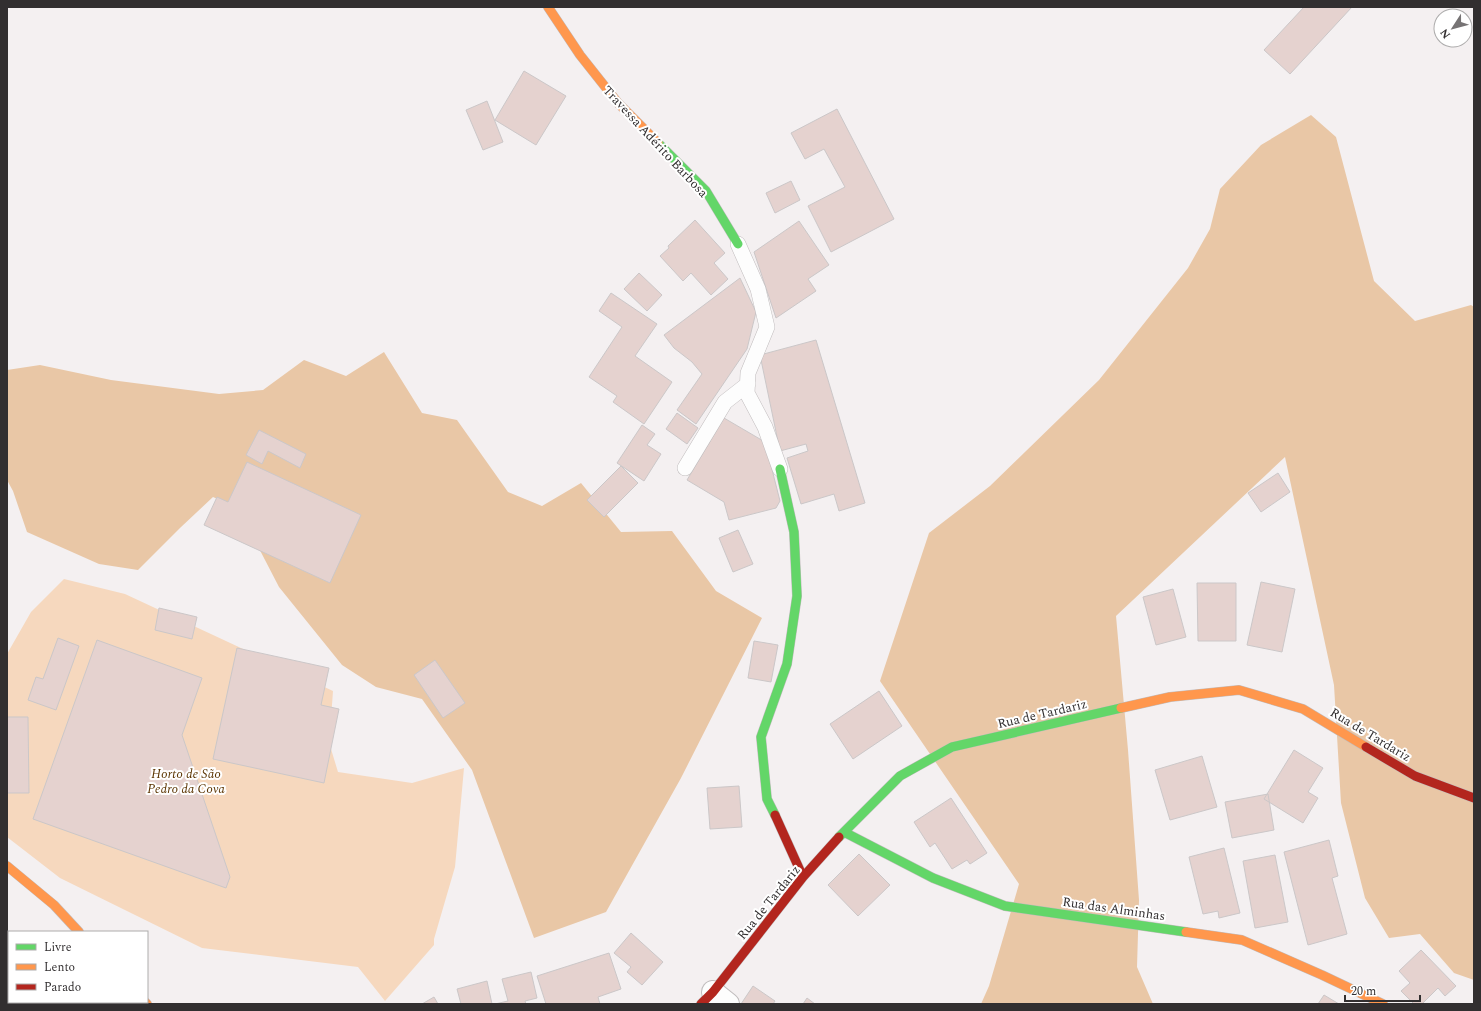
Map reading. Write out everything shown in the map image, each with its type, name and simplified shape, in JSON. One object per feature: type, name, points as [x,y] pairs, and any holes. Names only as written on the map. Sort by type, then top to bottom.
[{"type":"street","name":"Travessa Adérito Barbosa","points":[[548,7],[580,54],[618,103],[706,191],[738,244]]},
{"type":"street","name":"Travessa Adérito Barbosa","points":[[780,469],[794,532],[797,596],[787,664],[761,737],[767,799],[803,877]]},
{"type":"street","name":"Rua de Tardariz","points":[[714,1000],[803,877],[844,832],[900,776],[952,747],[1170,697],[1239,690],[1303,708],[1415,776],[1474,798]]},
{"type":"street","name":"Rua das Alminhas","points":[[844,832],[933,878],[1005,906],[1242,940],[1383,1004]]},
{"type":"street","points":[[7,866],[54,905],[78,931]]},
{"type":"lane","name":"Travessa Adérito Barbosa","points":[[738,244],[758,288],[766,328],[748,373],[747,393],[765,427],[780,469]]},
{"type":"lane","points":[[685,468],[724,402],[748,384]]},
{"type":"green space","name":"Horto de São Pedro da Cova","points":[[64,579],[125,594],[333,691],[329,746],[338,772],[412,783],[464,768],[455,867],[434,939],[434,945],[385,1001],[358,967],[202,948],[60,878],[7,837],[7,654],[31,612]]},
{"type":"shaded area","points":[[1311,115],[1336,137],[1374,281],[1415,321],[1471,305],[1474,307],[1474,980],[1454,973],[1420,934],[1389,938],[1365,898],[1341,803],[1334,685],[1285,457],[1116,616],[1139,900],[1137,967],[1153,1004],[981,1004],[989,986],[1019,884],[880,681],[929,533],[990,486],[1099,380],[1188,268],[1210,229],[1220,189],[1261,145]]},
{"type":"shaded area","points":[[384,352],[422,413],[457,420],[508,492],[542,506],[581,483],[621,532],[672,531],[716,591],[762,618],[681,778],[606,912],[534,938],[472,770],[422,699],[376,687],[342,665],[279,587],[238,508],[213,497],[138,570],[99,564],[27,532],[13,491],[7,480],[7,370],[40,365],[111,380],[219,394],[263,390],[304,360],[346,376]]},
{"type":"building","points":[[1304,7],[1352,7],[1290,74],[1264,50]]},
{"type":"building","points":[[524,71],[566,96],[536,145],[495,120]]},
{"type":"building","points":[[487,101],[503,142],[483,150],[466,110]]},
{"type":"building","points":[[837,109],[894,219],[831,252],[808,206],[845,187],[824,149],[805,159],[791,133]]},
{"type":"building","points":[[791,181],[800,200],[775,213],[766,193]]},
{"type":"building","points":[[695,220],[725,253],[714,263],[728,279],[711,295],[691,273],[683,281],[660,256],[669,248],[668,246]]},
{"type":"building","points":[[799,221],[829,265],[808,279],[816,291],[776,318],[754,252]]},
{"type":"building","points":[[639,273],[662,295],[647,311],[624,289]]},
{"type":"building","points":[[740,278],[756,312],[747,349],[696,424],[677,410],[702,374],[692,362],[674,348],[664,335]]},
{"type":"building","points":[[611,293],[657,324],[635,356],[672,382],[644,424],[613,402],[617,396],[589,377],[622,327],[599,311]]},
{"type":"building","points":[[816,340],[865,503],[839,511],[834,494],[801,504],[787,458],[808,451],[806,444],[780,451],[760,355]]},
{"type":"building","points":[[677,413],[698,428],[687,444],[666,429]]},
{"type":"building","points":[[724,418],[765,442],[780,501],[776,508],[729,520],[724,502],[687,480]]},
{"type":"building","points":[[642,425],[655,434],[647,445],[661,454],[644,481],[617,463]]},
{"type":"building","points":[[259,430],[306,454],[300,468],[268,451],[262,464],[246,455]]},
{"type":"building","points":[[247,462],[361,515],[330,583],[204,525],[217,497],[228,502]]},
{"type":"building","points":[[621,466],[638,483],[604,517],[587,500]]},
{"type":"building","points":[[1278,473],[1290,492],[1261,512],[1248,493]]},
{"type":"building","points":[[738,530],[753,564],[733,572],[719,538]]},
{"type":"building","points":[[1261,582],[1295,589],[1282,652],[1247,645]]},
{"type":"building","points":[[1197,583],[1236,583],[1236,641],[1198,641]]},
{"type":"building","points":[[1173,589],[1186,637],[1156,645],[1143,597]]},
{"type":"building","points":[[159,608],[197,617],[192,639],[155,630]]},
{"type":"building","points":[[58,638],[79,646],[56,710],[28,700],[36,677],[43,679]]},
{"type":"building","points":[[97,640],[202,678],[182,735],[230,877],[226,888],[33,819]]},
{"type":"building","points":[[754,641],[778,645],[771,682],[748,678]]},
{"type":"building","points":[[237,648],[329,668],[321,705],[339,709],[324,783],[213,759]]},
{"type":"building","points":[[435,660],[465,703],[443,718],[414,675]]},
{"type":"building","points":[[879,691],[902,726],[853,759],[830,724]]},
{"type":"building","points":[[7,717],[28,717],[29,793],[7,793]]},
{"type":"building","points":[[1294,750],[1323,768],[1308,792],[1318,798],[1303,823],[1264,799]]},
{"type":"building","points":[[1202,756],[1217,807],[1170,820],[1155,770]]},
{"type":"building","points":[[739,786],[742,827],[710,829],[707,788]]},
{"type":"building","points":[[1268,794],[1274,830],[1232,838],[1225,802]]},
{"type":"building","points":[[951,798],[987,853],[970,864],[967,860],[952,869],[935,843],[930,847],[914,822]]},
{"type":"building","points":[[1329,840],[1338,876],[1332,878],[1347,934],[1308,945],[1284,852]]},
{"type":"building","points":[[1224,848],[1240,913],[1219,918],[1218,911],[1203,914],[1189,857]]},
{"type":"building","points":[[859,854],[890,885],[858,916],[828,885]]},
{"type":"building","points":[[1275,855],[1288,922],[1255,928],[1243,861]]},
{"type":"building","points":[[631,933],[663,962],[642,985],[627,972],[631,967],[614,953]]},
{"type":"building","points":[[1421,950],[1456,986],[1445,996],[1438,988],[1422,1004],[1414,1004],[1401,991],[1410,983],[1399,971]]},
{"type":"building","points":[[609,953],[621,989],[598,997],[600,1004],[546,1004],[537,976]]},
{"type":"building","points":[[531,972],[537,998],[525,1001],[526,1004],[495,1004],[508,1001],[502,979]]},
{"type":"building","points":[[487,981],[492,1004],[461,1004],[457,989]]},
{"type":"building","points":[[753,986],[775,1001],[773,1004],[741,1004]]},
{"type":"building","points":[[1324,995],[1339,1004],[1318,1004]]},
{"type":"building","points":[[434,997],[438,1004],[422,1004]]},
{"type":"building","points":[[807,998],[815,1004],[803,1004]]},
{"type":"building","points":[[43,1003],[89,1003],[87,1004],[42,1004]]},
{"type":"traffic: fast","points":[[658,143],[706,191],[738,244]]},
{"type":"traffic: fast","points":[[775,815],[767,799],[761,737],[787,664],[797,596],[794,532],[780,469]]},
{"type":"traffic: fast","points":[[839,837],[900,776],[952,747],[1121,708]]},
{"type":"traffic: fast","points":[[844,832],[933,878],[1005,906],[1186,932]]},
{"type":"traffic: slow","points":[[548,7],[580,55],[618,103],[658,143]]},
{"type":"traffic: slow","points":[[1121,708],[1170,697],[1239,690],[1303,709],[1366,747]]},
{"type":"traffic: slow","points":[[7,866],[54,905],[78,931]]},
{"type":"traffic: slow","points":[[1186,932],[1242,940],[1383,1004]]},
{"type":"traffic: jam","points":[[1366,747],[1415,776],[1474,798]]},
{"type":"traffic: jam","points":[[775,815],[803,877]]},
{"type":"traffic: jam","points":[[701,1004],[713,992],[803,877],[839,837]]}]
